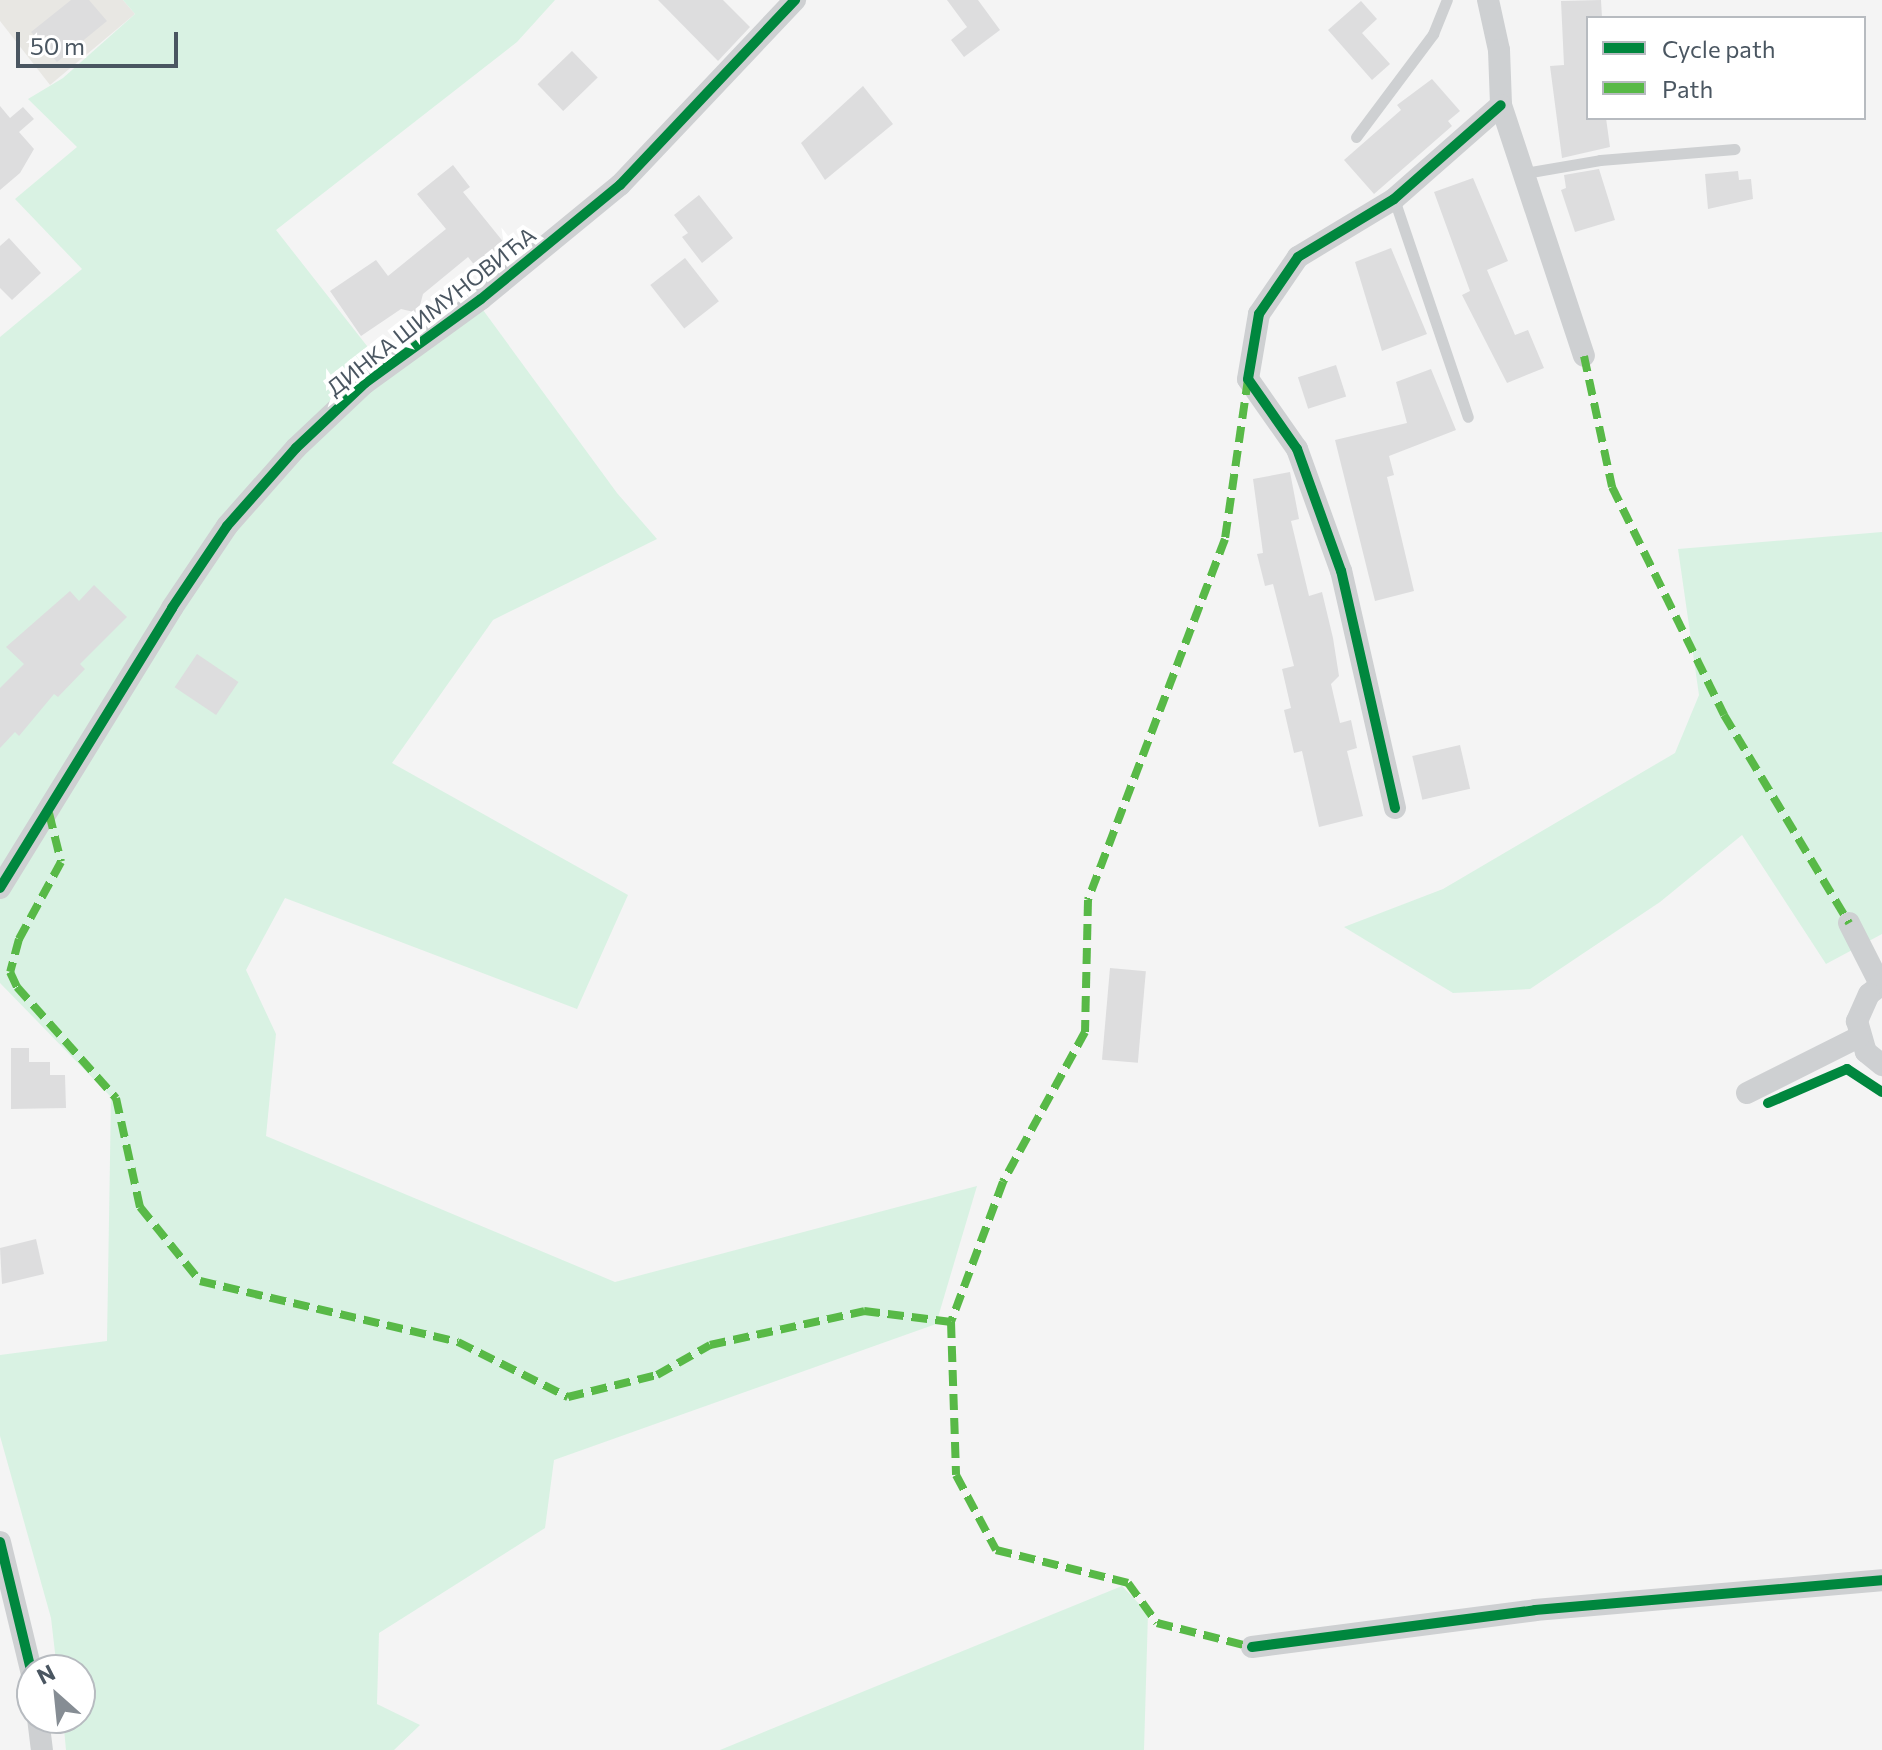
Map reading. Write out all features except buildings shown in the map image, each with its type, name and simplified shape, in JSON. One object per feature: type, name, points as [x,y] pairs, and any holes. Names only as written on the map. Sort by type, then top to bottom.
[{"type":"street","name":"ДИНКА ШИМУНОВИЋА","points":[[0,888],[172,608],[227,526],[296,448],[365,383],[481,299],[620,185],[795,0]]},
{"type":"street","points":[[1488,0],[1499,50],[1501,105],[1584,356]]},
{"type":"street","points":[[1395,808],[1341,571],[1297,449],[1248,379],[1259,314],[1298,257],[1394,199],[1501,105]]},
{"type":"street","points":[[1849,923],[1881,984],[1861,1006],[1859,1037],[1882,1065]]},
{"type":"street","points":[[1747,1093],[1859,1037]]},
{"type":"street","points":[[0,1542],[27,1654]]},
{"type":"street","points":[[1252,1647],[1535,1610],[1882,1580]]},
{"type":"lane","points":[[1356,137],[1433,34],[1447,0]]},
{"type":"lane","points":[[1525,173],[1600,160],[1735,149]]},
{"type":"lane","points":[[1394,199],[1468,417]]},
{"type":"shaded area","points":[[0,0],[123,0],[135,14],[50,85],[0,21]]},
{"type":"green space","points":[[123,0],[555,0],[517,42],[276,230],[389,374],[483,310],[617,493],[657,539],[493,620],[392,763],[628,895],[577,1009],[285,898],[246,970],[276,1034],[266,1136],[615,1282],[977,1186],[936,1324],[554,1460],[545,1528],[379,1633],[377,1704],[420,1725],[394,1750],[66,1750],[64,1734],[96,1734],[96,1654],[55,1654],[51,1618],[0,1436],[0,1355],[107,1341],[111,1097],[0,983],[0,337],[82,269],[15,199],[77,147],[28,99],[63,78],[135,14]]},
{"type":"green space","points":[[1882,532],[1882,934],[1826,964],[1742,835],[1660,902],[1530,989],[1453,993],[1344,927],[1443,889],[1675,753],[1699,695],[1678,549]]},
{"type":"green space","points":[[1122,1586],[1148,1613],[1144,1750],[720,1750]]},
{"type":"marked path","points":[[1584,356],[1612,487],[1724,715],[1849,923]]},
{"type":"marked path","points":[[1248,379],[1225,539],[1088,900],[1085,1032],[1003,1182],[951,1322],[956,1475],[996,1550],[1128,1583],[1157,1623],[1252,1647]]},
{"type":"marked path","points":[[49,813],[61,862],[19,939],[10,972],[17,987],[116,1098],[140,1207],[200,1281],[458,1342],[568,1397],[657,1375],[710,1345],[864,1311],[951,1322]]},
{"type":"cycle path","points":[[0,888],[172,608],[227,526],[296,448],[365,383],[481,299],[620,185],[795,0]]},
{"type":"cycle path","points":[[1395,808],[1341,571],[1297,449],[1248,379],[1259,314],[1298,257],[1394,199],[1501,105]]},
{"type":"cycle path","points":[[1768,1103],[1847,1069],[1882,1092]]},
{"type":"cycle path","points":[[0,1542],[27,1654]]},
{"type":"cycle path","points":[[1252,1647],[1535,1610],[1882,1580]]}]
